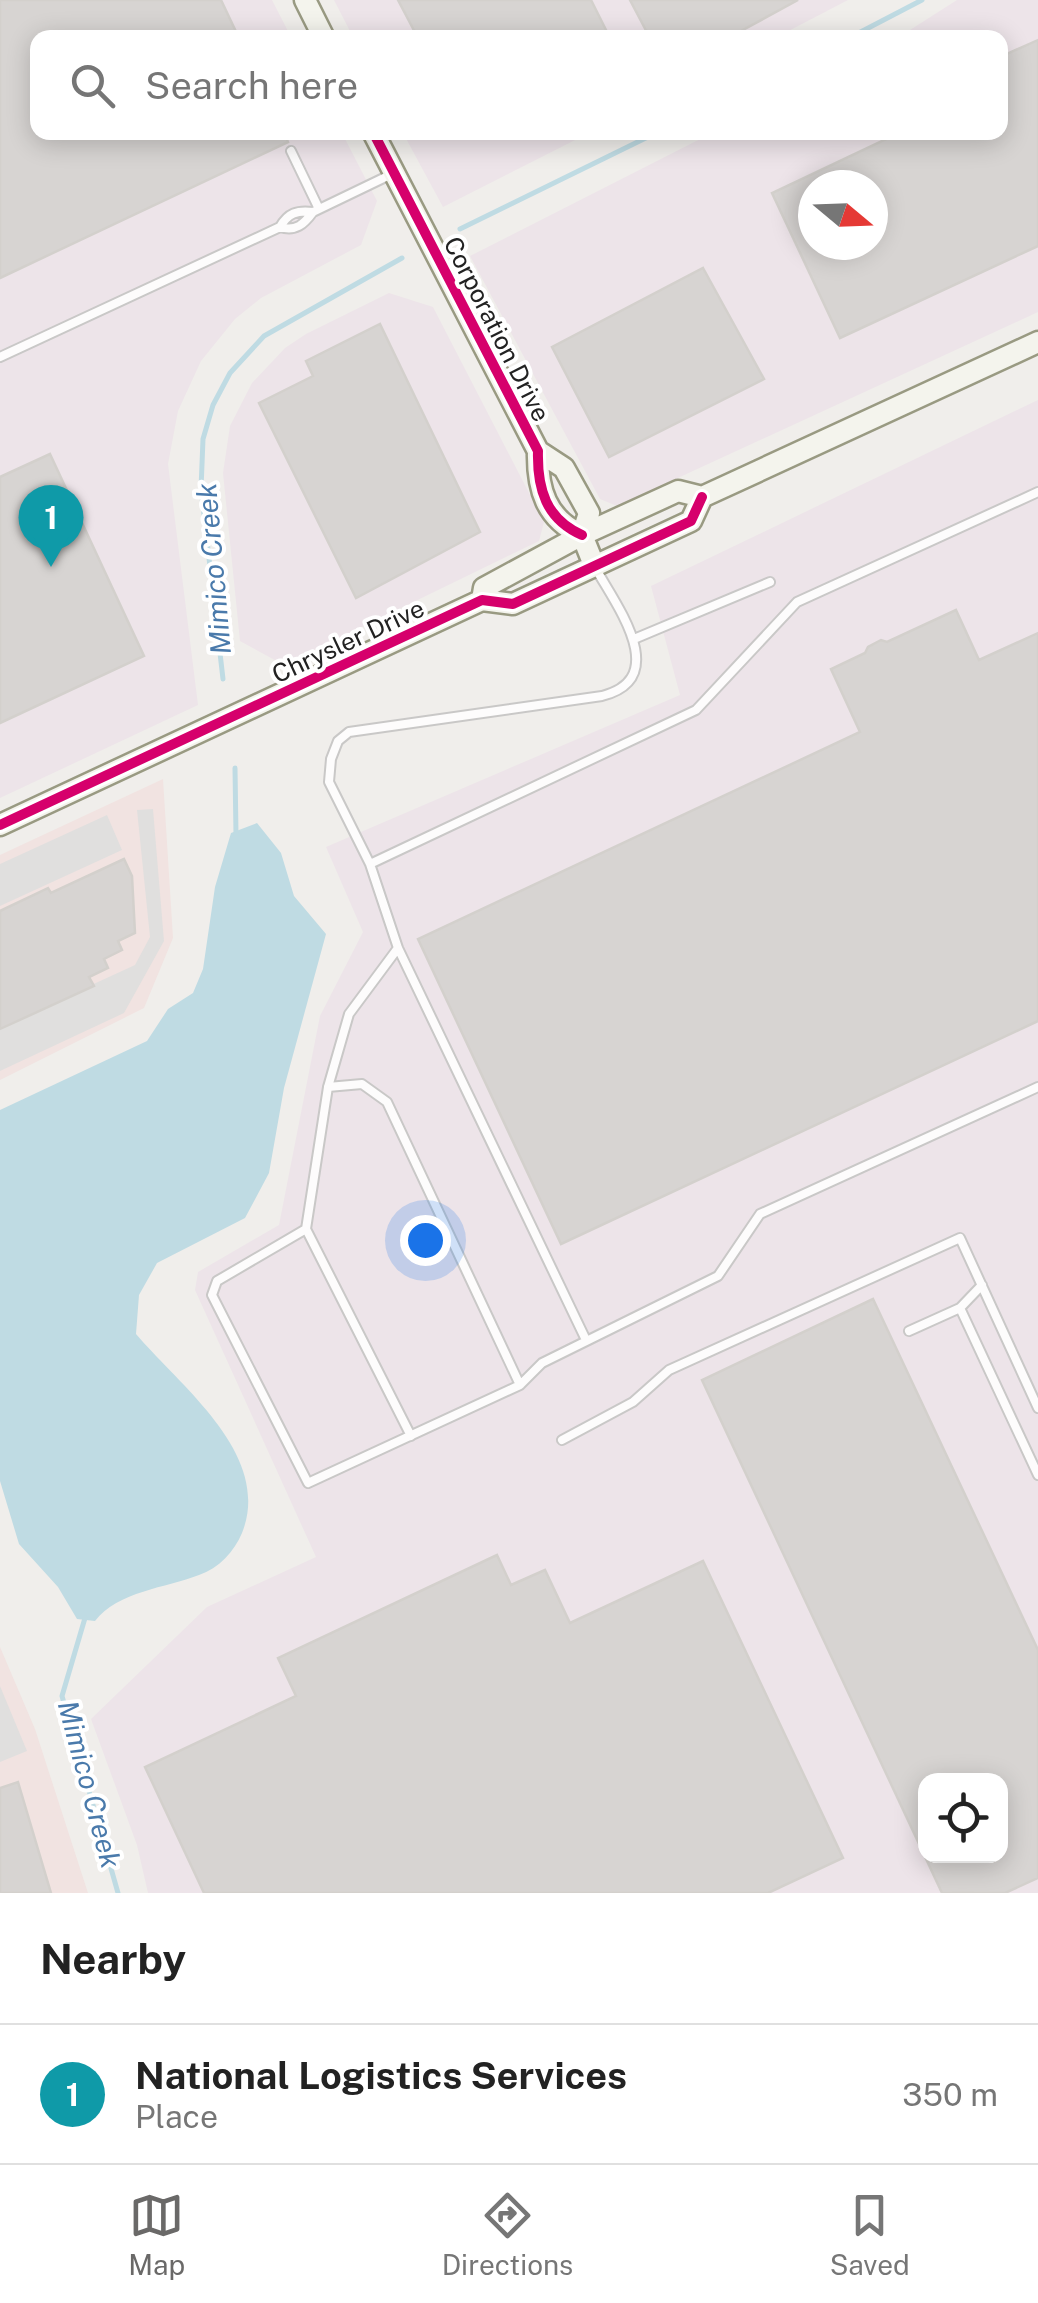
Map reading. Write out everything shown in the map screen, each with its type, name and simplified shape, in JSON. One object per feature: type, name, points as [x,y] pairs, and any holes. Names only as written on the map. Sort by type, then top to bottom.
[{"type":"street","points":[[305,0],[320,30]]},
{"type":"street","name":"Corporation Drive","points":[[377,140],[538,452],[538,484],[562,526],[582,536],[594,564]]},
{"type":"street","name":"Chrysler Drive","points":[[482,600],[484,588],[678,491],[702,497],[1038,342]]},
{"type":"street","name":"Corporation Drive","points":[[538,452],[564,468],[589,514],[582,536]]},
{"type":"street","name":"Chrysler Drive","points":[[0,825],[482,600],[513,604],[691,521],[702,497]]},
{"type":"lane","points":[[291,151],[316,210]]},
{"type":"lane","points":[[0,356],[280,227],[292,230],[306,223],[316,210],[394,173]]},
{"type":"lane","points":[[370,864],[696,710],[797,602],[1038,492]]},
{"type":"lane","points":[[586,1340],[398,948],[370,864],[329,782],[331,758],[338,741],[350,732],[612,693],[626,684],[636,667],[634,639],[594,564]]},
{"type":"lane","points":[[634,639],[770,582]]},
{"type":"lane","points":[[398,948],[350,1014],[328,1087],[306,1229],[411,1436]]},
{"type":"lane","points":[[328,1087],[362,1084],[387,1102],[520,1385]]},
{"type":"lane","points":[[306,1229],[217,1281],[212,1295],[308,1483],[520,1385],[542,1362],[718,1276],[760,1214],[1038,1087]]},
{"type":"lane","points":[[562,1440],[633,1402],[669,1370],[960,1238],[1038,1408]]},
{"type":"lane","points":[[909,1331],[960,1308],[982,1285]]},
{"type":"lane","points":[[960,1308],[1038,1475]]},
{"type":"shaded area","points":[[0,0],[272,0],[287,30],[30,30],[30,140],[346,140],[377,201],[361,245],[261,298],[235,319],[201,361],[178,411],[168,464],[198,705],[0,798]]},
{"type":"shaded area","points":[[334,0],[848,0],[790,30],[349,30]]},
{"type":"shaded area","points":[[957,0],[1038,0],[1038,312],[617,506],[600,499],[470,256],[698,140],[1008,140],[1008,30],[910,30]]},
{"type":"shaded area","points":[[407,140],[575,140],[443,207]]},
{"type":"shaded area","points":[[389,293],[433,307],[544,522],[539,541],[284,665],[240,641],[223,473],[230,426],[252,383],[285,348]]},
{"type":"shaded area","points":[[1038,400],[1038,1893],[148,1893],[137,1845],[91,1719],[207,1607],[316,1557],[195,1290],[198,1272],[279,1225],[320,1016],[363,932],[326,847],[680,695],[651,586]]},
{"type":"shaded area","points":[[163,779],[173,938],[144,1008],[0,1080],[0,855]]},
{"type":"shaded area","points":[[153,809],[164,941],[124,1013],[0,1071],[0,1027],[135,965],[150,937],[137,810]]},
{"type":"shaded area","points":[[107,815],[122,850],[0,906],[0,864]]},
{"type":"shaded area","points":[[0,1647],[35,1729],[88,1893],[0,1893]]},
{"type":"shaded area","points":[[0,1686],[27,1751],[0,1762]]},
{"type":"water","points":[[257,823],[281,853],[294,896],[326,934],[284,1088],[269,1173],[245,1218],[157,1263],[139,1295],[136,1334],[218,1424],[234,1450],[245,1476],[248,1504],[242,1533],[225,1558],[206,1572],[129,1597],[95,1621],[77,1619],[58,1587],[19,1544],[0,1481],[0,1110],[147,1041],[168,1009],[193,993],[203,969],[215,887],[231,833]]},
{"type":"building","points":[[0,0],[221,0],[235,30],[30,30],[30,140],[288,142],[0,278]]},
{"type":"building","points":[[398,0],[591,0],[606,30],[414,30]]},
{"type":"building","points":[[630,0],[798,0],[743,30],[646,30]]},
{"type":"building","points":[[1038,40],[1038,246],[840,338],[803,260],[888,260],[888,170],[821,170],[884,140],[1008,140],[1008,53]]},
{"type":"building","points":[[798,181],[798,248],[772,193]]},
{"type":"building","points":[[703,268],[764,379],[609,457],[552,347]]},
{"type":"building","points":[[380,324],[480,532],[356,598],[259,403],[313,376],[306,361]]},
{"type":"building","points":[[50,454],[144,656],[0,723],[0,477]]},
{"type":"building","points":[[956,610],[979,660],[1038,633],[1038,1021],[561,1244],[418,939],[860,732],[831,669],[865,653],[881,640],[887,642]]},
{"type":"building","points":[[124,859],[132,876],[135,933],[118,941],[122,950],[104,959],[108,968],[89,977],[94,986],[0,1029],[0,911],[48,888],[51,893]]},
{"type":"building","points":[[873,1299],[1038,1650],[1038,1878],[1005,1893],[942,1893],[928,1863],[1008,1863],[1008,1773],[918,1773],[918,1842],[702,1380]]},
{"type":"building","points":[[497,1555],[511,1585],[545,1570],[570,1623],[703,1561],[843,1858],[768,1893],[204,1893],[145,1767],[296,1696],[278,1658]]},
{"type":"building","points":[[18,1782],[51,1893],[0,1893],[0,1788]]},
{"type":"waterway","name":"Mimico Creek","points":[[864,30],[922,0]]},
{"type":"waterway","name":"Mimico Creek","points":[[460,229],[642,140]]},
{"type":"waterway","name":"Mimico Creek","points":[[223,679],[201,489],[203,439],[213,405],[230,373],[264,336],[402,258]]},
{"type":"waterway","name":"Mimico Creek","points":[[235,768],[236,835]]},
{"type":"waterway","name":"Mimico Creek","points":[[85,1618],[62,1696],[118,1893]]},
{"type":"cycle path","points":[[377,140],[538,451],[539,478],[546,501],[560,520],[582,535]]},
{"type":"cycle path","points":[[0,825],[482,600],[513,604],[691,521],[702,497]]},
{"type":"place","name":"National Logistics Services","points":[[51,567]]}]
